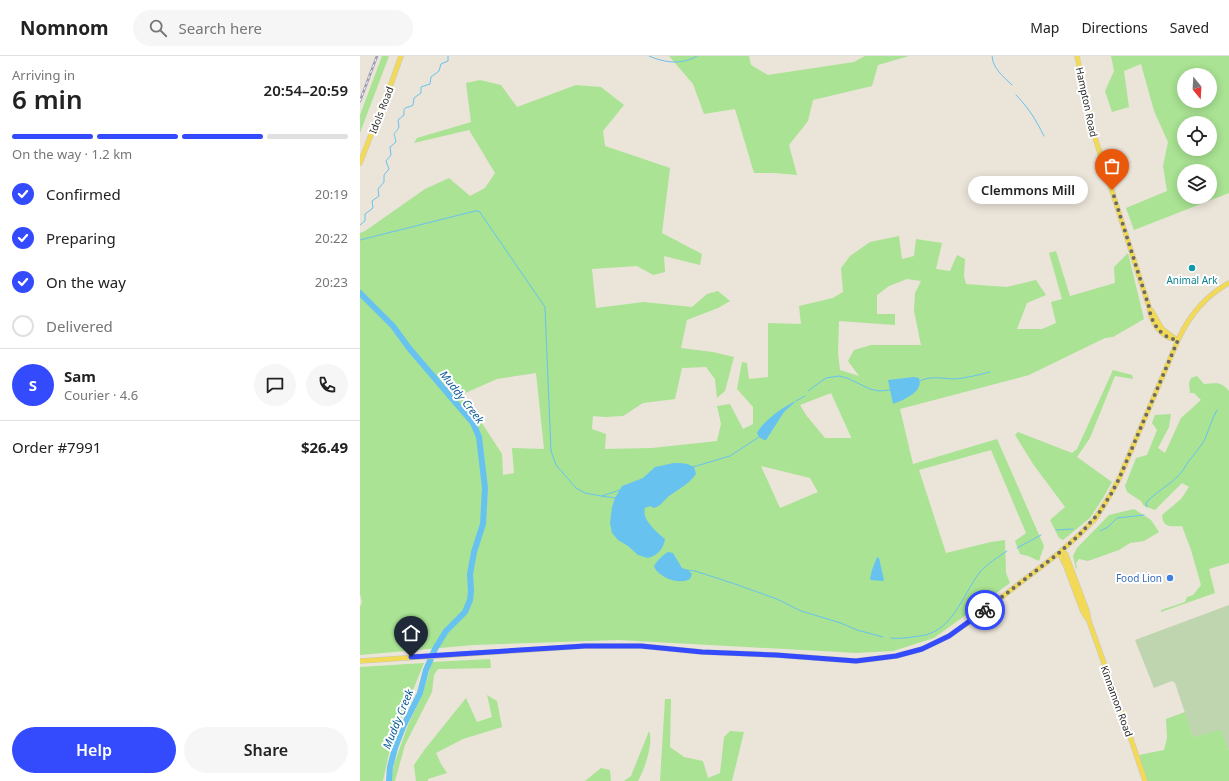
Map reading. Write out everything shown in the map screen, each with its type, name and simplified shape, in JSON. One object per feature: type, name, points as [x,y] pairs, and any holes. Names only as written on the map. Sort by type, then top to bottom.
[{"type":"main road","name":"Idols Road","points":[[360,163],[401,56]]},
{"type":"main road","name":"Hampton Road","points":[[1077,56],[1091,125],[1149,307],[1150,316],[1159,330],[1170,339],[1178,340]]},
{"type":"main road","points":[[360,661],[585,646],[641,646],[702,652],[776,655],[856,661],[884,658],[922,649],[949,636],[968,623],[1061,552],[1095,519],[1115,488],[1187,322],[1200,306],[1213,294],[1229,283]]},
{"type":"main road","name":"Kinnamon Road","points":[[1061,552],[1066,555],[1087,611],[1088,621],[1145,781]]},
{"type":"green space","points":[[382,56],[389,56],[360,133],[360,115]]},
{"type":"green space","points":[[669,56],[749,56],[751,65],[768,75],[854,62],[865,56],[909,56],[878,65],[872,86],[813,100],[808,121],[789,145],[797,175],[754,173],[735,109],[704,114],[693,84]]},
{"type":"green space","points":[[1111,56],[1229,56],[1229,193],[1217,198],[1217,164],[1177,164],[1177,204],[1201,204],[1134,230],[1126,208],[1167,191],[1163,166],[1168,142],[1154,111],[1141,64],[1124,71],[1129,107],[1112,112],[1105,91],[1114,71]]},
{"type":"green space","points":[[480,80],[501,85],[517,107],[576,85],[601,87],[624,105],[603,131],[605,146],[670,168],[662,233],[702,254],[700,265],[664,256],[665,272],[653,275],[637,266],[592,269],[596,308],[644,302],[692,307],[707,294],[718,291],[730,301],[718,308],[687,320],[681,348],[713,352],[734,357],[725,391],[717,398],[715,379],[706,367],[682,368],[675,399],[643,403],[623,416],[593,416],[592,429],[606,434],[605,449],[652,448],[717,441],[721,424],[717,406],[730,404],[743,429],[753,424],[753,407],[737,389],[742,362],[747,363],[749,379],[768,377],[768,323],[801,324],[799,306],[833,298],[843,292],[841,268],[850,256],[870,242],[899,236],[902,259],[914,256],[916,239],[942,243],[936,269],[950,271],[957,255],[965,259],[964,276],[966,284],[1007,287],[1036,280],[1046,295],[1027,303],[1017,329],[1042,329],[1056,323],[1051,302],[1062,299],[1049,253],[1056,251],[1070,296],[1115,283],[1114,267],[1128,253],[1144,319],[1113,337],[1105,338],[1029,375],[900,409],[913,464],[997,439],[1044,546],[1039,561],[1020,554],[1015,541],[1026,533],[991,450],[919,470],[946,553],[1005,540],[1006,573],[1010,583],[934,638],[893,651],[857,653],[618,640],[474,645],[360,655],[360,607],[362,602],[360,594],[360,233],[425,189],[449,178],[470,196],[485,188],[495,173],[469,130],[414,143],[417,138],[471,122],[466,83]],"holes":[[[907,279],[921,281],[915,293],[914,311],[921,345],[871,345],[854,350],[848,361],[859,376],[840,370],[838,353],[839,321],[895,325],[895,314],[877,314],[877,295],[889,286]],[[536,373],[544,449],[512,448],[514,473],[503,475],[502,454],[463,394],[497,379]],[[831,393],[851,438],[825,438],[806,415],[800,405]],[[761,466],[810,478],[818,492],[780,508]]]},
{"type":"green space","points":[[1113,370],[1132,375],[1133,379],[1115,376],[1090,438],[1077,457],[1112,482],[1090,518],[1063,540],[1059,538],[1050,520],[1065,507],[1033,464],[1015,435],[1018,432],[1072,453],[1077,449]]},
{"type":"green space","points":[[1197,376],[1204,384],[1221,384],[1229,391],[1229,563],[1209,569],[1215,593],[1161,612],[1161,610],[1185,602],[1187,597],[1193,595],[1201,585],[1191,550],[1182,526],[1166,525],[1162,515],[1181,499],[1189,487],[1182,483],[1155,510],[1144,506],[1141,501],[1127,492],[1125,486],[1136,458],[1147,455],[1157,430],[1152,423],[1155,415],[1171,414],[1169,427],[1158,448],[1165,453],[1181,418],[1201,400],[1194,393],[1190,393],[1189,383],[1191,378]]},
{"type":"green space","points":[[1134,509],[1151,520],[1159,532],[1144,541],[1130,543],[1119,550],[1088,561],[1079,559],[1076,563],[1076,569],[1073,556],[1077,548],[1109,515]]},
{"type":"green space","points":[[1229,605],[1229,750],[1221,730],[1193,737],[1175,683],[1172,681],[1154,688],[1135,640]]},
{"type":"green space","points":[[490,659],[491,668],[438,669],[434,675],[432,692],[405,745],[395,781],[391,781],[394,764],[408,725],[423,693],[432,662]]},
{"type":"green space","points":[[424,663],[391,744],[383,781],[360,781],[360,667]]},
{"type":"green space","points":[[487,695],[497,701],[502,727],[463,739],[436,753],[447,773],[428,779],[428,781],[416,781],[414,765],[466,698],[477,722],[492,717]]},
{"type":"green space","points":[[665,699],[671,699],[670,747],[684,757],[703,761],[708,778],[720,773],[724,737],[730,731],[744,732],[732,781],[660,781]]},
{"type":"green space","points":[[1185,712],[1193,737],[1221,729],[1229,750],[1229,781],[1147,781],[1139,755],[1164,750],[1167,738],[1166,719]]},
{"type":"green space","points":[[649,731],[649,749],[638,781],[624,781],[631,776]]},
{"type":"green space","points":[[601,768],[610,770],[611,781],[585,781]]},
{"type":"water","points":[[914,377],[919,378],[920,383],[916,391],[907,398],[893,404],[888,380]]},
{"type":"water","points":[[796,401],[784,412],[766,440],[759,437],[757,433],[769,419],[786,406]]},
{"type":"water","points":[[674,463],[694,467],[696,474],[687,484],[669,496],[658,506],[654,508],[650,506],[645,508],[644,512],[647,521],[665,539],[662,548],[654,555],[648,558],[638,555],[618,540],[612,533],[610,523],[615,498],[622,486],[643,478],[655,467]]},
{"type":"water","points":[[668,552],[673,553],[682,568],[688,570],[692,574],[690,579],[686,581],[675,581],[665,577],[657,571],[654,567],[655,565],[660,558]]},
{"type":"water","points":[[877,557],[879,558],[883,581],[870,579]]},
{"type":"waterway","points":[[360,225],[365,221],[365,214],[373,208],[372,201],[379,196],[378,189],[384,182],[384,175],[389,169],[386,161],[391,155],[390,147],[396,142],[394,134],[399,127],[398,120],[404,115],[405,108],[413,105],[414,98],[421,93],[421,87],[430,84],[431,77],[439,71],[441,64],[448,61],[448,56]]},
{"type":"waterway","points":[[649,56],[673,62],[685,61],[697,56]]},
{"type":"waterway","points":[[992,56],[996,69],[1012,85]]},
{"type":"waterway","points":[[1016,95],[1032,114],[1044,136]]},
{"type":"waterway","points":[[360,240],[479,211],[545,307],[551,451],[556,465],[576,488],[585,493],[616,498]]},
{"type":"waterway","name":"Muddy Creek","points":[[360,293],[393,326],[409,348],[473,423],[479,437],[485,488],[483,524],[474,552],[470,574],[470,600],[465,612],[446,631],[435,649],[426,670],[420,693],[403,727],[395,748],[390,767],[389,781]]},
{"type":"waterway","points":[[920,381],[928,378],[959,379],[990,372]]},
{"type":"waterway","points":[[808,391],[826,378],[839,376],[847,378],[870,389],[879,391],[890,390]]},
{"type":"waterway","points":[[796,401],[805,396]]},
{"type":"waterway","points":[[1147,507],[1146,503],[1183,470],[1205,439],[1217,410]]},
{"type":"waterway","points":[[693,467],[730,456],[759,437]]},
{"type":"waterway","points":[[602,496],[620,490]]},
{"type":"waterway","points":[[1100,531],[1108,527],[1117,518],[1144,515]]},
{"type":"waterway","points":[[1056,530],[1073,529]]},
{"type":"waterway","points":[[1017,548],[1041,535]]},
{"type":"waterway","points":[[891,638],[924,635],[939,629],[953,615],[980,572],[989,563],[1007,551]]},
{"type":"waterway","points":[[686,570],[695,571],[732,583],[777,599],[801,611],[883,637]]},
{"type":"railway","points":[[360,101],[377,56]]},
{"type":"way so far","points":[[985,610],[1067,546],[1095,519],[1119,479],[1178,340],[1170,339],[1165,336],[1150,316],[1149,307],[1112,190]]},
{"type":"place","name":"Clemmons Mill","points":[[1112,190]]},
{"type":"place","name":"Animal Ark","points":[[1192,268]]},
{"type":"place","name":"Food Lion","points":[[1170,578]]},
{"type":"route","points":[[411,657],[585,646],[641,646],[702,652],[776,655],[856,661],[896,656],[922,649],[949,636],[985,610]]}]
